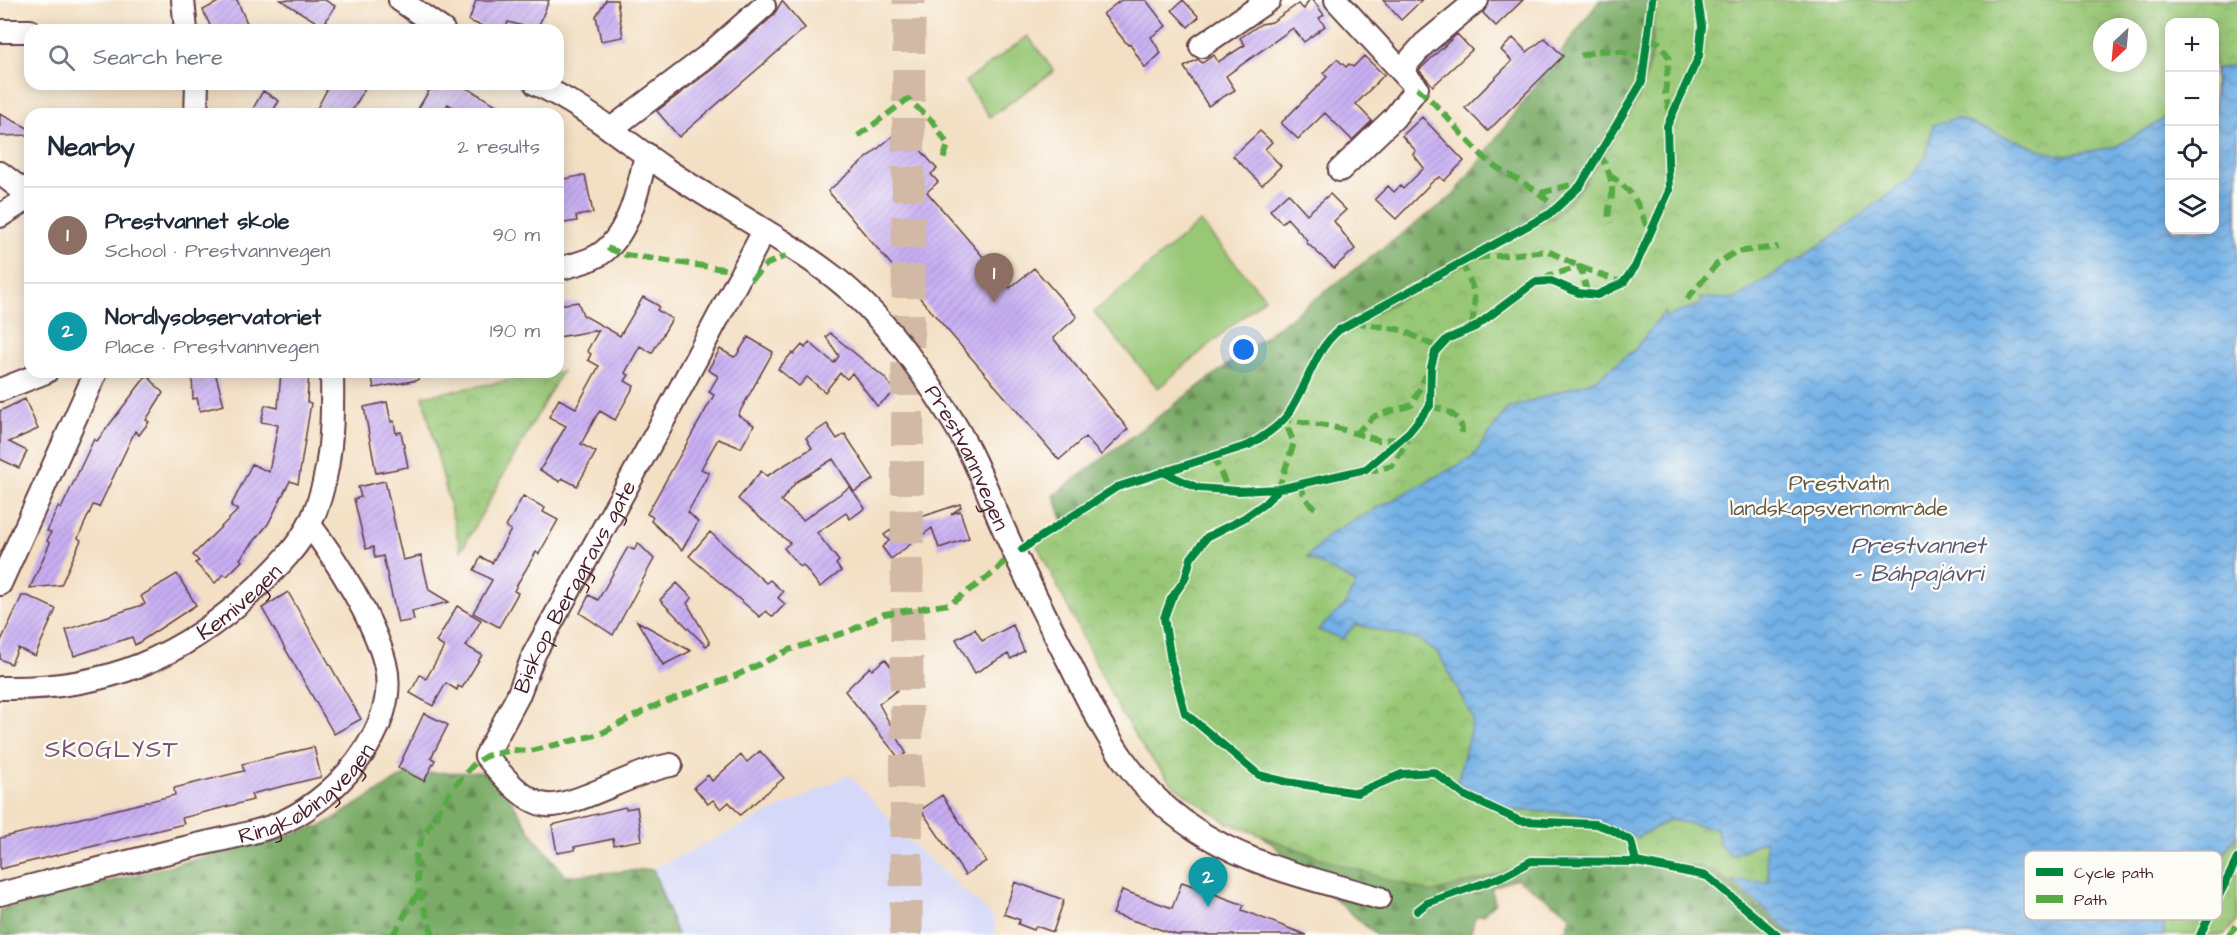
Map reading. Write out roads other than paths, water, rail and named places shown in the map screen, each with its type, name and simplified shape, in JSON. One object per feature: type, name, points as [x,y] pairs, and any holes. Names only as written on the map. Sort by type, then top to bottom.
[{"type":"street","points":[[183,0],[185,24]]},
{"type":"street","points":[[400,0],[434,24]]},
{"type":"street","points":[[1201,46],[1269,0]]},
{"type":"street","points":[[1336,0],[1417,88],[1394,118],[1340,170]]},
{"type":"street","points":[[1401,70],[1424,44],[1477,0]]},
{"type":"street","points":[[611,129],[706,57],[764,6]]},
{"type":"street","points":[[0,32],[24,31]]},
{"type":"street","points":[[196,108],[197,90]]},
{"type":"street","name":"Prestvannvegen","points":[[547,90],[589,113],[646,154],[808,259],[860,300],[902,349],[954,423],[976,462],[1017,559],[1107,737],[1134,777],[1174,815],[1226,847],[1316,882],[1379,898]]},
{"type":"street","points":[[564,267],[595,258],[607,248],[625,225],[636,199],[646,154]]},
{"type":"street","points":[[0,174],[24,192]]},
{"type":"street","points":[[0,216],[24,200]]},
{"type":"street","name":"Biskop Berggravs gate","points":[[671,765],[638,773],[561,805],[546,806],[518,789],[486,756],[518,696],[534,654],[663,421],[764,231]]},
{"type":"street","points":[[0,390],[31,378]]},
{"type":"street","points":[[0,584],[93,378]]},
{"type":"street","name":"Kemivegen","points":[[0,688],[67,686],[101,679],[164,656],[200,634],[241,602],[276,569],[309,524],[322,493],[329,458],[332,378]]},
{"type":"street","name":"Ringkøbingvegen","points":[[0,894],[274,825],[324,796],[351,770],[374,733],[386,701],[385,663],[355,596],[309,524]]},
{"type":"water","name":"Prestvannet - Báhpajávri","points":[[2237,65],[2237,833],[2222,858],[2222,851],[2024,851],[2024,920],[2163,920],[2164,935],[1793,935],[1732,881],[1769,882],[1765,840],[1731,856],[1719,844],[1717,829],[1669,820],[1637,838],[1578,813],[1503,810],[1457,783],[1473,719],[1439,654],[1419,640],[1355,624],[1343,639],[1318,630],[1344,606],[1356,583],[1307,557],[1332,532],[1472,458],[1507,409],[1595,380],[1635,349],[1664,312],[1666,317],[1702,304],[1700,298],[1735,299],[1831,238],[1909,179],[1926,157],[1933,125],[1956,118],[2058,156],[2115,147],[2165,118],[2165,234],[2219,234],[2219,68]]},
{"type":"tunnel","points":[[906,935],[909,0]]},
{"type":"place","name":"Prestvannet skole","points":[[994,303]]},
{"type":"place","name":"Nordlysobservatoriet","points":[[1208,907]]},
{"type":"district","name":"SKOGLYST","points":[[112,749]]},
{"type":"park label","name":"Prestvatn landskapsvernområde","points":[[1839,494]]}]
